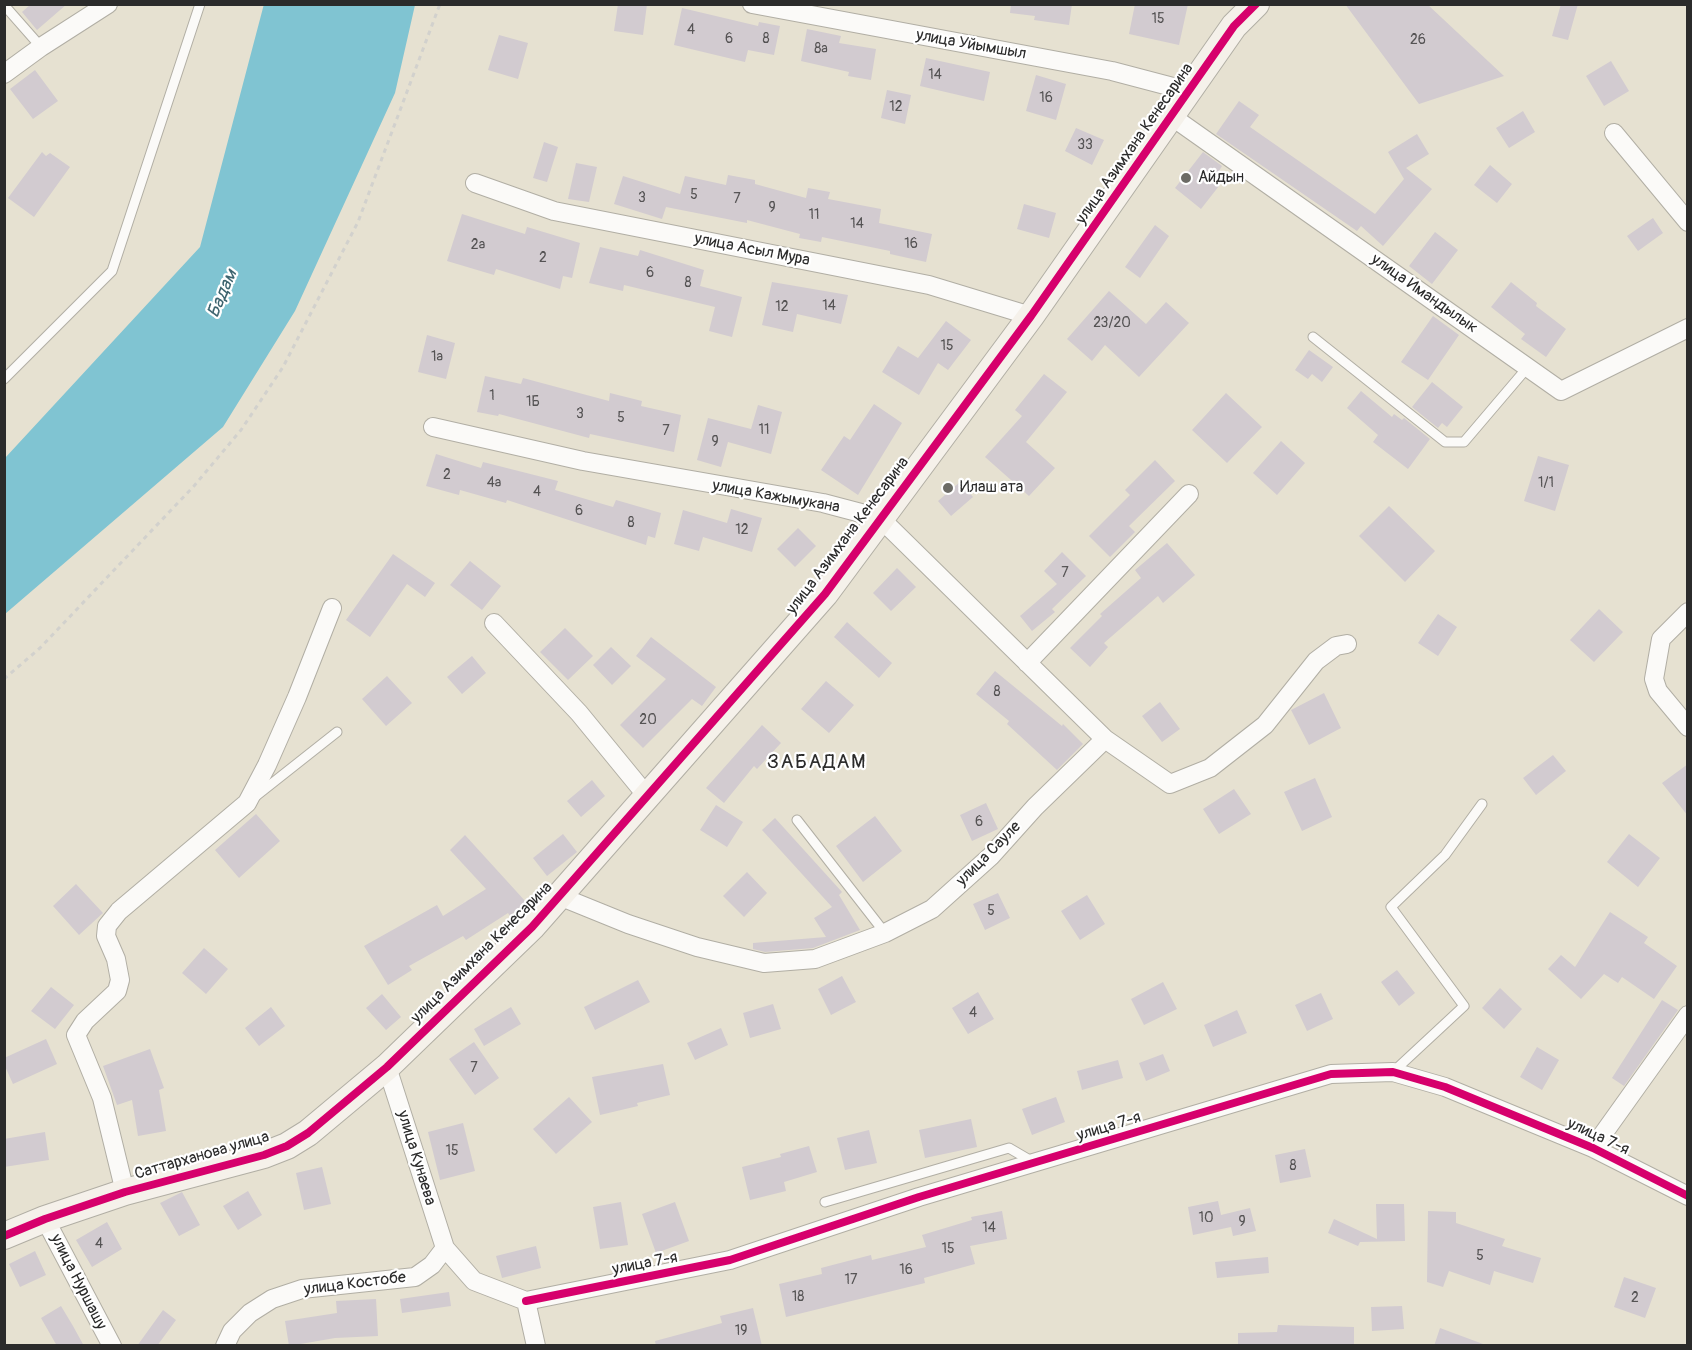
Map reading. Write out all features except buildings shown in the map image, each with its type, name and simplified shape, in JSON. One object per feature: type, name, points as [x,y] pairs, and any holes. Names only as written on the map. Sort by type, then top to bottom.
[{"type":"street","points":[[4,74],[108,4]]},
{"type":"street","name":"улица Уйымшыл","points":[[752,4],[1112,71],[1188,91]]},
{"type":"street","name":"улица Азимхана Кенесарина","points":[[387,1067],[532,927],[825,594],[879,518],[1031,316],[1234,26],[1256,4]]},
{"type":"street","name":"улица Имандылык","points":[[1171,116],[1561,391],[1688,328]]},
{"type":"street","points":[[1614,133],[1688,222]]},
{"type":"street","name":"улица Асыл Мура","points":[[475,183],[554,212],[929,285],[1031,316]]},
{"type":"street","name":"улица Кажымукана","points":[[433,427],[583,461],[823,503],[879,518],[1105,739]]},
{"type":"street","points":[[1027,663],[1189,494]]},
{"type":"street","points":[[124,1192],[102,1098],[76,1035],[85,1021],[117,991],[120,980],[116,959],[106,936],[107,926],[119,911],[247,803],[297,698],[332,608]]},
{"type":"street","points":[[1688,612],[1661,639],[1654,679],[1658,691],[1688,727]]},
{"type":"street","points":[[494,623],[579,713],[647,796]]},
{"type":"street","points":[[1105,739],[1170,784],[1210,768],[1265,725],[1316,661],[1336,646],[1347,644]]},
{"type":"street","name":"улица Сауле","points":[[559,896],[628,924],[697,947],[764,963],[815,959],[885,933],[933,909],[991,856],[1035,807],[1105,739]]},
{"type":"street","points":[[1593,1148],[1688,1015]]},
{"type":"street","name":"Саттарханова улица","points":[[4,1236],[45,1219],[124,1192],[264,1155],[287,1146],[308,1133],[387,1067]]},
{"type":"street","name":"улица Кунаева","points":[[387,1067],[445,1248],[474,1281],[526,1301]]},
{"type":"street","name":"улица 7-я","points":[[526,1301],[730,1260],[920,1197],[1331,1074],[1393,1072],[1445,1087],[1593,1148],[1688,1196]]},
{"type":"street","name":"улица Нуршашу","points":[[45,1219],[111,1346]]},
{"type":"street","name":"улица Костобе","points":[[225,1346],[232,1331],[250,1313],[272,1299],[302,1289],[415,1276],[432,1265],[445,1248]]},
{"type":"street","points":[[526,1301],[536,1346]]},
{"type":"lane","points":[[4,380],[112,271],[200,4]]},
{"type":"lane","points":[[4,5],[41,47]]},
{"type":"lane","points":[[1313,337],[1445,442],[1464,442],[1527,368]]},
{"type":"lane","points":[[247,803],[336,732]]},
{"type":"lane","points":[[1393,1072],[1464,1006],[1392,907],[1445,855],[1482,804]]},
{"type":"lane","points":[[797,819],[885,933]]},
{"type":"lane","points":[[825,1202],[1009,1148],[1035,1163]]},
{"type":"path","points":[[4,679],[40,648],[194,486],[241,430],[283,367],[357,222],[440,4]]},
{"type":"water","name":"Бадам","points":[[264,4],[415,5],[395,93],[295,311],[223,427],[5,614],[5,458],[200,247]]},
{"type":"cycle path","points":[[4,1236],[45,1219],[125,1192],[264,1155],[287,1146],[308,1133],[387,1067],[532,927],[825,594],[1031,316],[1234,26],[1256,4]]},
{"type":"cycle path","points":[[526,1301],[730,1260],[919,1197],[1331,1074],[1393,1072],[1445,1087],[1593,1148],[1688,1196]]},
{"type":"place","name":"Айдын","points":[[1186,178]]},
{"type":"place","name":"Илаш ата","points":[[948,488]]},
{"type":"district","name":"ЗАБАДАМ","points":[[817,763]]}]
